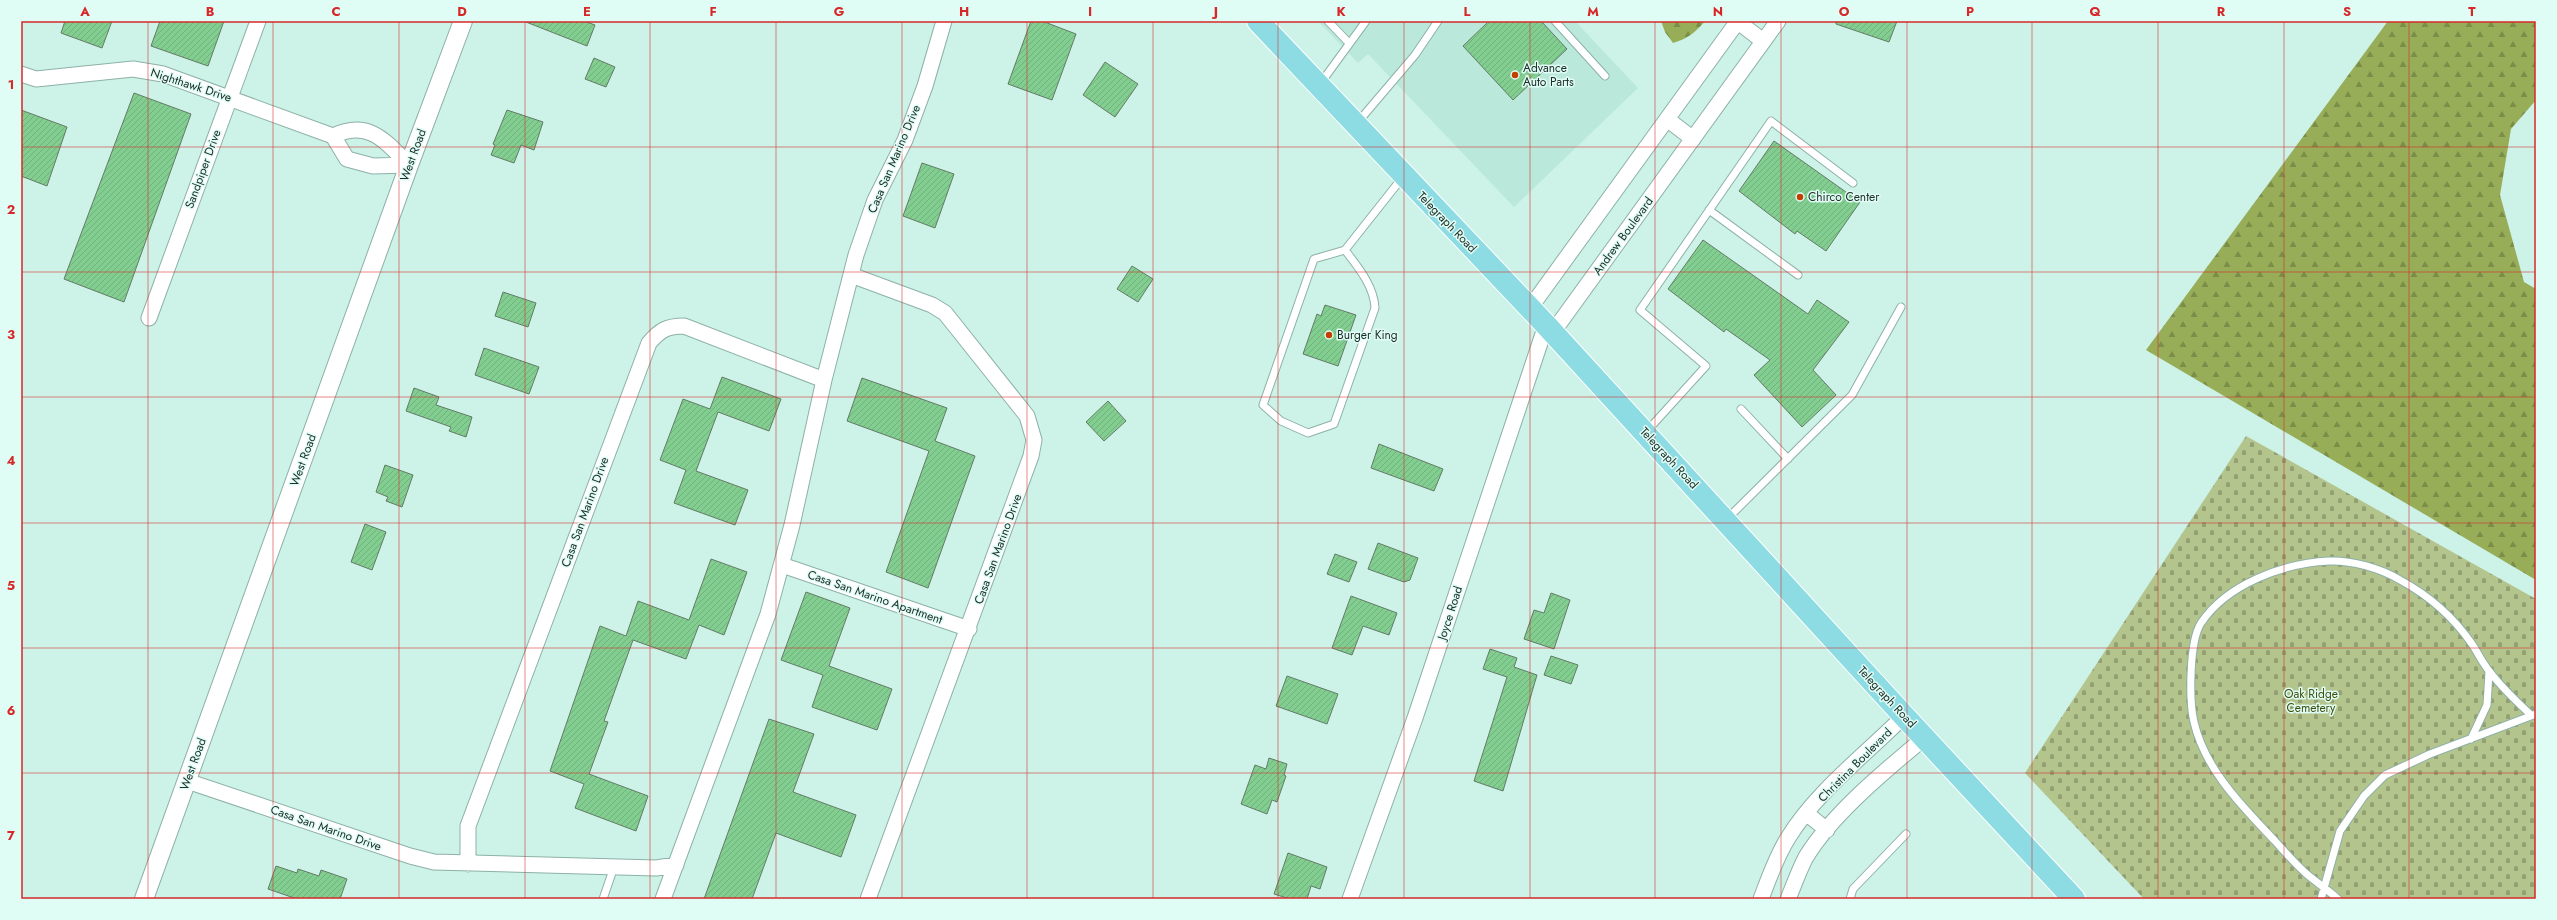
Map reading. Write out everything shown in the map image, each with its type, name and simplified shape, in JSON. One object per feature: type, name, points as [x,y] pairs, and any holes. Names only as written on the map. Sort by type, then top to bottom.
[{"type":"main road","name":"Telegraph Road","points":[[1258,21],[1403,176],[1530,308],[1726,520],[1924,738],[2074,899]]},
{"type":"street","name":"Sandpiper Drive","points":[[149,318],[258,21]]},
{"type":"street","name":"West Road","points":[[144,899],[409,165],[464,21]]},
{"type":"street","name":"Casa San Marino Drive","points":[[663,899],[768,614],[782,565],[824,380],[851,274],[875,200],[905,140],[925,86],[944,21]]},
{"type":"street","points":[[1530,308],[1738,21],[1763,41]]},
{"type":"street","name":"Andrew Boulevard","points":[[1549,329],[1693,139],[1778,21]]},
{"type":"street","name":"Nighthawk Drive","points":[[21,74],[36,79],[56,79],[133,69],[149,70],[229,97],[333,136]]},
{"type":"street","points":[[1667,118],[1693,139]]},
{"type":"street","points":[[349,128],[370,132],[383,139],[409,165],[373,166],[347,159],[333,136],[349,128]]},
{"type":"street","name":"Casa San Marino Drive","points":[[851,274],[932,305],[944,313],[1027,416],[1032,427],[1034,440],[1032,456],[868,899]]},
{"type":"street","name":"Casa San Marino Drive","points":[[468,864],[468,826],[649,343],[658,331],[669,326],[684,326],[824,380]]},
{"type":"street","name":"Joyce Road","points":[[1350,899],[1415,718],[1549,329]]},
{"type":"street","name":"Casa San Marino Apartment","points":[[782,565],[969,629]]},
{"type":"street","name":"Christina Boulevard","points":[[1761,899],[1785,843],[1806,813],[1904,716]]},
{"type":"street","name":"Christina Boulevard","points":[[1788,899],[1807,856],[1827,830],[1861,794],[1924,738]]},
{"type":"street","name":"Casa San Marino Drive","points":[[187,780],[410,856],[434,862],[656,868],[676,865]]},
{"type":"street","points":[[1806,813],[1827,830]]},
{"type":"lane","points":[[1328,21],[1349,43]]},
{"type":"lane","points":[[1319,86],[1366,21]]},
{"type":"lane","points":[[1355,125],[1415,55],[1438,21]]},
{"type":"lane","points":[[1555,21],[1605,76]]},
{"type":"lane","points":[[1646,433],[1706,366],[1640,310],[1771,121],[1853,183]]},
{"type":"lane","points":[[1345,250],[1363,274],[1375,298],[1375,308],[1334,424],[1308,433],[1281,421],[1263,405],[1314,259],[1345,250],[1403,176]]},
{"type":"lane","points":[[1709,210],[1798,275]]},
{"type":"lane","points":[[1726,520],[1852,395],[1901,307]]},
{"type":"lane","points":[[1741,410],[1788,459]]},
{"type":"lane","points":[[2321,899],[2326,888],[2340,831],[2364,796],[2385,775],[2430,754],[2534,715],[2489,672],[2471,643],[2447,616],[2419,591],[2398,578],[2363,565],[2330,561],[2299,565],[2259,578],[2224,598],[2201,624],[2194,645],[2192,684],[2194,722],[2207,757],[2226,786],[2251,816],[2308,876],[2326,888],[2338,899]]},
{"type":"lane","points":[[2471,739],[2487,705],[2489,672]]},
{"type":"lane","points":[[1850,899],[1854,889],[1906,834]]},
{"type":"lane","points":[[603,899],[614,867]]},
{"type":"shaded area","points":[[1318,21],[1575,21],[1638,88],[1514,207],[1368,54],[1358,63]]},
{"type":"green space","points":[[1661,21],[1705,21],[1691,35],[1673,43],[1665,32]]},
{"type":"green space","points":[[2388,21],[2536,21],[2536,100],[2511,129],[2500,195],[2524,282],[2536,289],[2536,580],[2146,350]]},
{"type":"green space","name":"Oak Ridge Cemetery","points":[[2246,436],[2536,599],[2536,899],[2144,899],[2025,773]]},
{"type":"building","points":[[65,21],[112,21],[102,48],[61,33]]},
{"type":"building","points":[[160,21],[224,21],[208,66],[151,46]]},
{"type":"building","points":[[584,21],[595,25],[587,46],[526,22]]},
{"type":"building","points":[[1031,21],[1042,21],[1076,34],[1052,100],[1008,84]]},
{"type":"building","name":"Advance Auto Parts","points":[[1489,21],[1541,21],[1567,49],[1513,100],[1463,46]]},
{"type":"building","points":[[1836,21],[1897,21],[1889,42],[1836,24]]},
{"type":"building","points":[[594,58],[615,67],[606,87],[585,79]]},
{"type":"building","points":[[1105,62],[1138,84],[1115,117],[1083,95]]},
{"type":"building","points":[[134,93],[191,114],[124,302],[64,279]]},
{"type":"building","points":[[21,110],[67,127],[47,186],[21,176]]},
{"type":"building","points":[[507,110],[543,122],[534,150],[521,145],[514,163],[491,155],[495,145],[493,144]]},
{"type":"building","name":"Chirco Center","points":[[1774,141],[1860,202],[1826,251],[1797,231],[1795,234],[1739,191]]},
{"type":"building","points":[[922,163],[954,174],[935,228],[903,216]]},
{"type":"building","points":[[1703,240],[1808,314],[1817,300],[1849,322],[1813,370],[1836,395],[1802,427],[1754,375],[1770,360],[1726,329],[1724,332],[1668,289]]},
{"type":"building","points":[[1132,266],[1153,279],[1138,302],[1117,289]]},
{"type":"building","points":[[503,292],[536,303],[528,327],[495,316]]},
{"type":"building","name":"Burger King","points":[[1325,305],[1356,315],[1338,366],[1303,354],[1317,314],[1321,316]]},
{"type":"building","points":[[484,348],[539,367],[529,394],[475,375]]},
{"type":"building","points":[[722,377],[781,399],[769,431],[718,412],[696,471],[748,490],[735,525],[674,503],[686,470],[660,460],[683,399],[710,409]]},
{"type":"building","points":[[862,378],[947,408],[935,441],[975,456],[928,588],[886,572],[929,451],[847,421]]},
{"type":"building","points":[[414,388],[439,397],[436,405],[472,417],[466,437],[449,431],[451,427],[406,411]]},
{"type":"building","points":[[1108,401],[1126,421],[1104,441],[1086,422]]},
{"type":"building","points":[[1379,444],[1443,469],[1434,491],[1371,468]]},
{"type":"building","points":[[385,465],[413,475],[402,507],[386,501],[388,497],[376,492]]},
{"type":"building","points":[[365,524],[386,532],[372,570],[351,562]]},
{"type":"building","points":[[1378,543],[1418,558],[1410,580],[1404,582],[1368,569]]},
{"type":"building","points":[[1335,554],[1357,562],[1349,582],[1327,574]]},
{"type":"building","points":[[711,559],[747,572],[724,635],[699,625],[686,659],[633,640],[604,721],[608,722],[589,774],[648,796],[636,831],[575,808],[584,784],[550,771],[600,626],[626,636],[638,601],[689,620]]},
{"type":"building","points":[[806,592],[850,608],[829,666],[892,689],[877,730],[812,707],[823,675],[781,660]]},
{"type":"building","points":[[1551,593],[1570,600],[1554,649],[1524,639],[1534,610],[1544,613]]},
{"type":"building","points":[[1351,596],[1397,613],[1389,635],[1363,626],[1352,655],[1332,648]]},
{"type":"building","points":[[1490,649],[1517,658],[1514,667],[1537,675],[1503,791],[1474,781],[1507,677],[1483,669]]},
{"type":"building","points":[[1551,656],[1578,665],[1571,684],[1544,675]]},
{"type":"building","points":[[1287,676],[1338,694],[1327,724],[1276,706]]},
{"type":"building","points":[[769,719],[814,734],[793,792],[856,815],[841,857],[776,833],[752,899],[704,899]]},
{"type":"building","points":[[1269,758],[1287,764],[1284,775],[1286,776],[1277,802],[1272,800],[1267,814],[1241,804],[1255,765],[1266,769]]},
{"type":"building","points":[[1288,853],[1327,867],[1320,889],[1311,886],[1307,899],[1290,899],[1274,894]]},
{"type":"building","points":[[276,866],[297,873],[298,869],[319,876],[321,870],[347,879],[340,899],[297,899],[268,889]]},
{"type":"place","name":"Advance Auto Parts","points":[[1515,75]]},
{"type":"place","name":"Chirco Center","points":[[1800,197]]},
{"type":"place","name":"Burger King","points":[[1329,335]]}]
